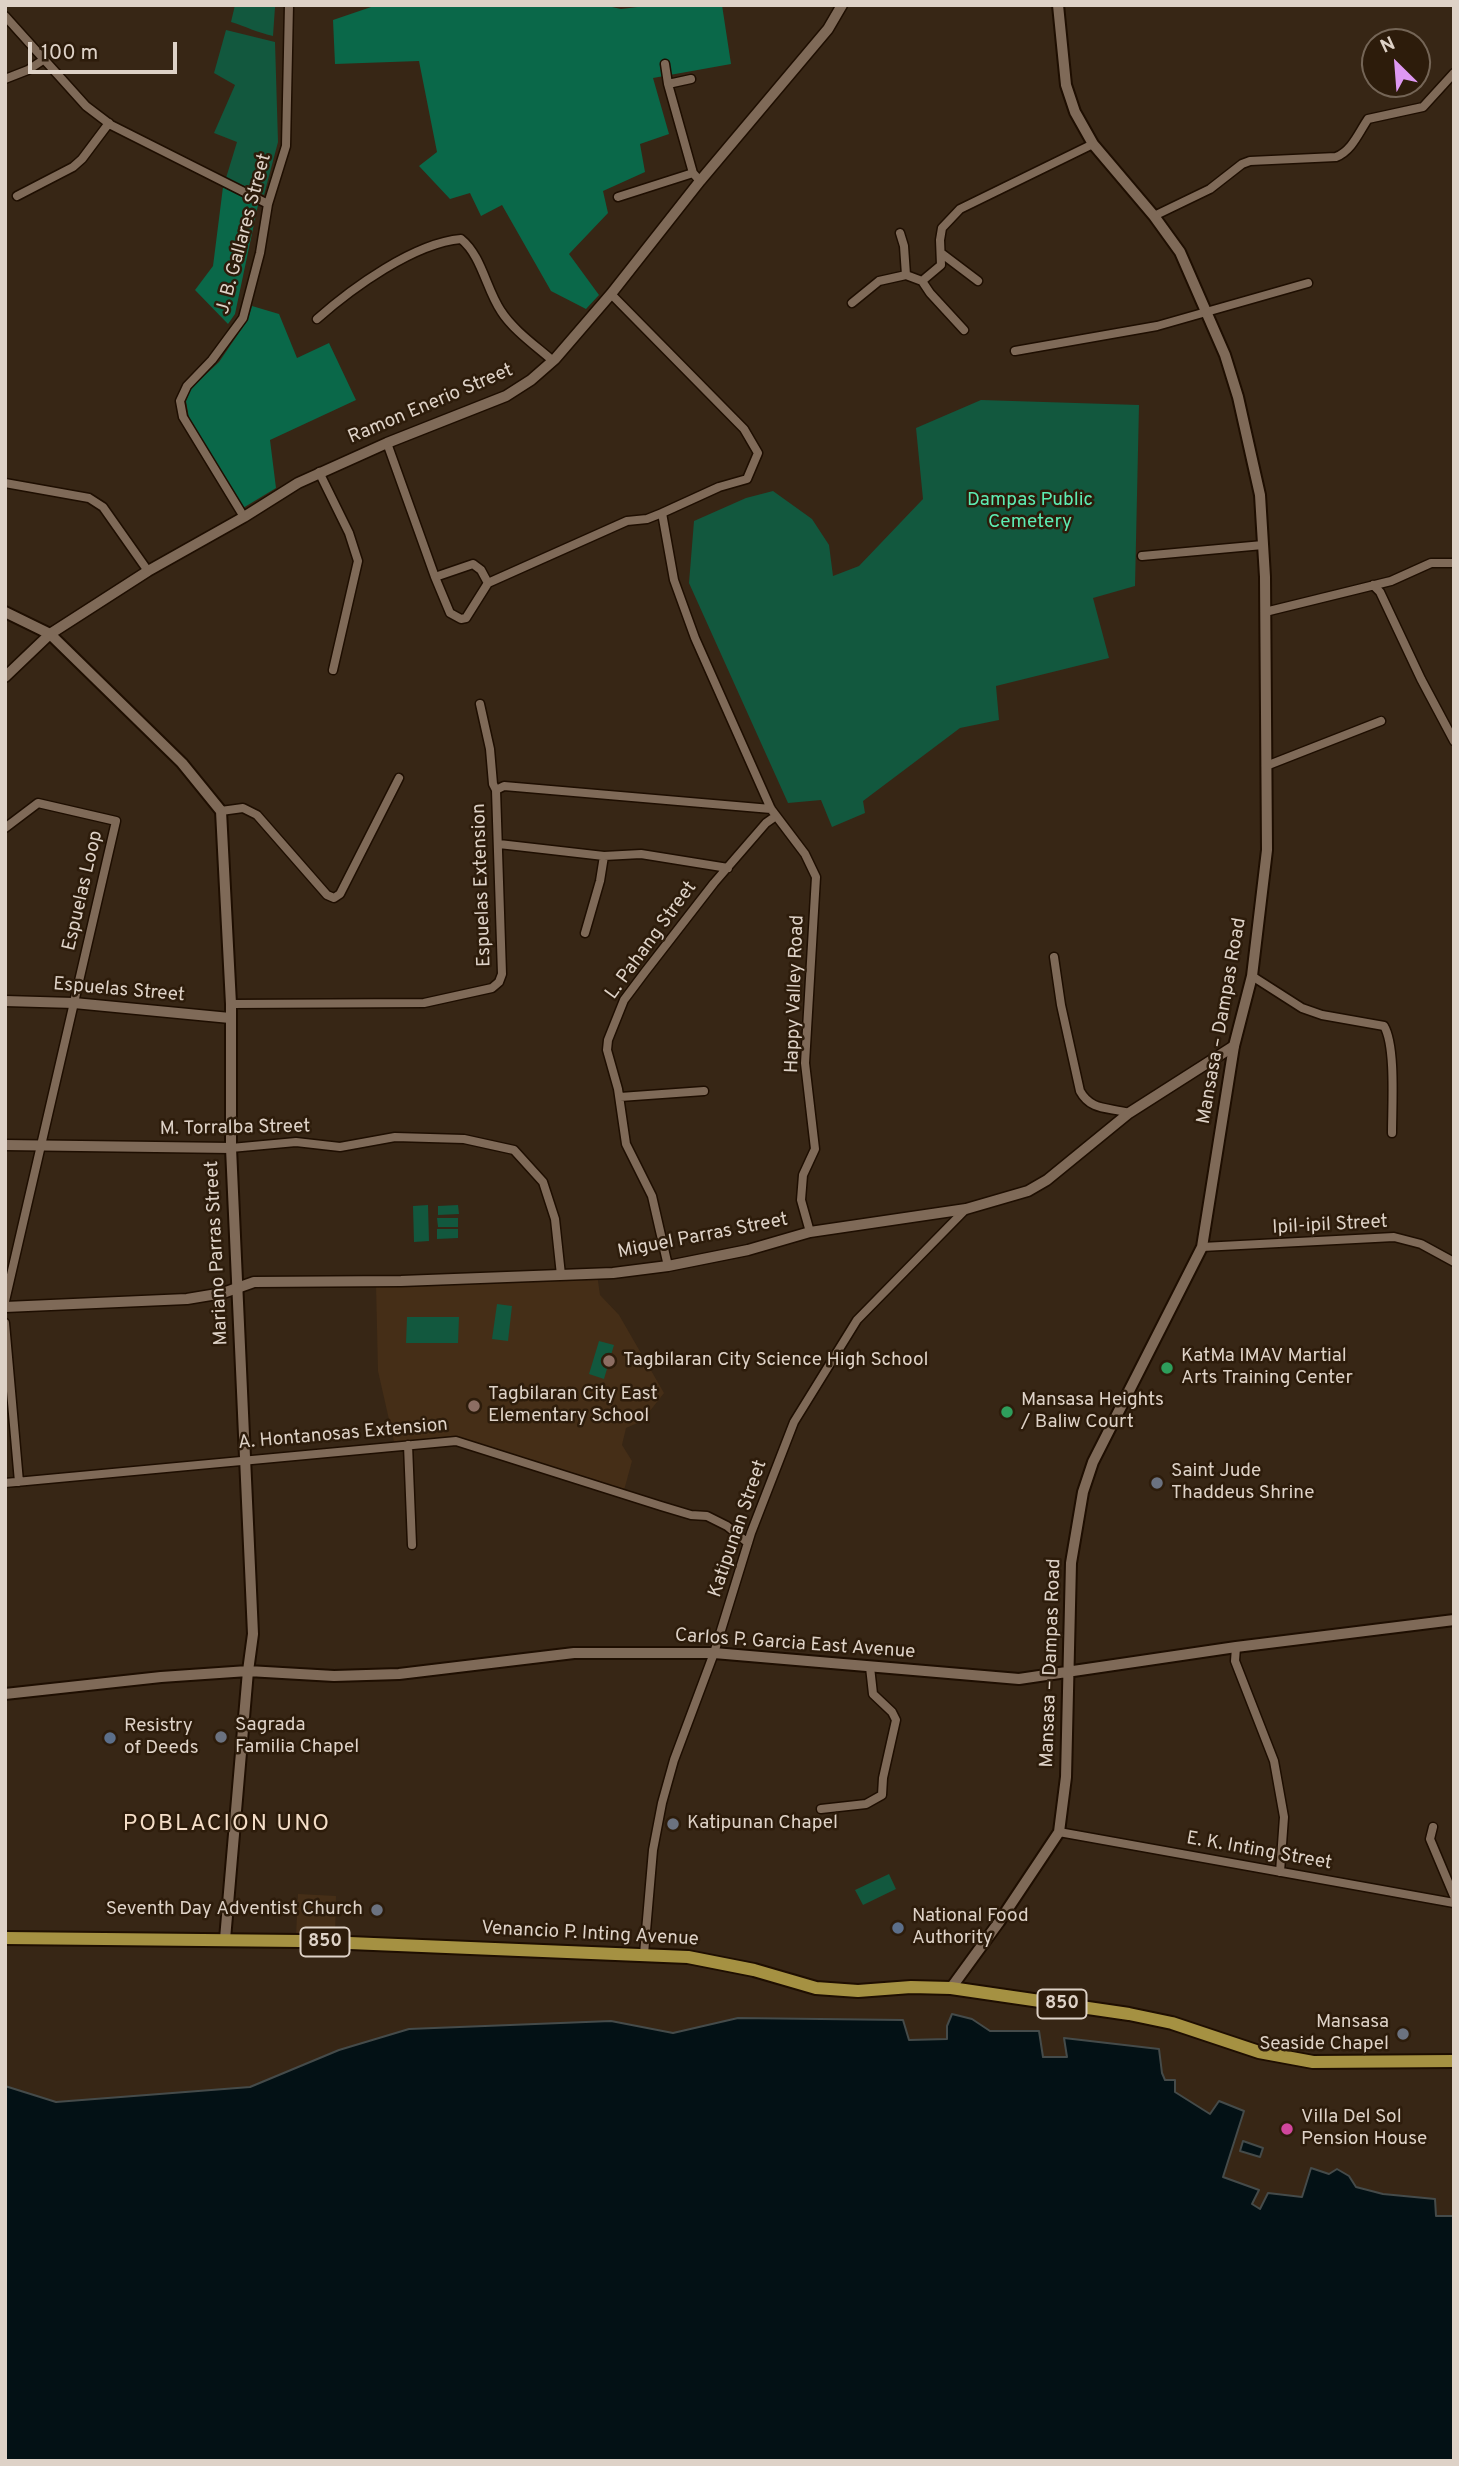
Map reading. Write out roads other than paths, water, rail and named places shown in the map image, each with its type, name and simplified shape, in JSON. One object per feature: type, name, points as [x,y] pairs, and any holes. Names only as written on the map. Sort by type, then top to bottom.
[{"type":"main road","name":"Mansasa – Dampas Road","points":[[951,1988],[1059,1832],[1066,1777],[1071,1563],[1083,1492],[1093,1462],[1202,1247],[1234,1046],[1252,976],[1267,850],[1265,612],[1260,495],[1238,397],[1225,355],[1180,253],[1154,216],[1093,144],[1075,111],[1066,85],[1058,5]]},
{"type":"main road","points":[[5,612],[50,634],[181,763],[221,811]]},
{"type":"main road","name":"Mariano Parras Street","points":[[221,811],[231,1004],[231,1148],[253,1634],[225,1940]]},
{"type":"main road","name":"Carlos P. Garcia East Avenue","points":[[5,1694],[161,1676],[248,1671],[334,1676],[399,1674],[574,1653],[714,1653],[1019,1679],[1236,1647],[1454,1620]]},
{"type":"main road","name":"Venancio P. Inting Avenue","points":[[5,1938],[225,1940],[688,1957],[754,1970],[816,1988],[858,1991],[911,1987],[951,1988],[1129,2014],[1172,2023],[1259,2052],[1313,2062],[1454,2061]]},
{"type":"street","name":"J. B. Gallares Street","points":[[244,517],[183,417],[180,401],[187,386],[212,360],[243,318],[260,253],[268,204],[286,146],[289,5]]},
{"type":"street","name":"Ramon Enerio Street","points":[[5,677],[50,634],[148,571],[298,483],[387,443],[506,396],[531,380],[553,361],[611,294],[696,177],[828,29],[842,5]]},
{"type":"street","points":[[5,16],[86,106],[109,123],[268,204]]},
{"type":"street","points":[[5,79],[28,70],[43,60]]},
{"type":"street","points":[[618,197],[696,177],[667,84],[665,64]]},
{"type":"street","points":[[1154,216],[1210,189],[1242,164],[1250,161],[1336,158],[1350,148],[1368,119],[1423,107],[1454,73]]},
{"type":"street","points":[[667,84],[691,79]]},
{"type":"street","points":[[17,195],[73,167],[109,123]]},
{"type":"street","points":[[922,281],[941,265],[942,228],[960,209],[1093,144]]},
{"type":"street","points":[[900,233],[904,246],[906,275]]},
{"type":"street","points":[[317,319],[348,292],[400,262],[448,240],[461,239],[471,247],[502,313],[553,361]]},
{"type":"street","points":[[941,253],[978,281]]},
{"type":"street","points":[[852,303],[879,281],[906,275],[922,281],[964,330]]},
{"type":"street","points":[[1015,351],[1157,326],[1308,283]]},
{"type":"street","points":[[387,443],[450,613],[461,619],[466,618],[488,583],[627,521],[647,519],[719,487],[747,479],[758,453],[744,429],[611,294]]},
{"type":"street","points":[[319,472],[349,533],[358,561],[332,670]]},
{"type":"street","points":[[5,483],[89,498],[103,507],[148,571]]},
{"type":"street","name":"Happy Valley Road","points":[[662,513],[674,580],[695,638],[773,813],[805,854],[816,877],[805,1063],[815,1150],[803,1175],[801,1200],[810,1232]]},
{"type":"street","points":[[1142,556],[1263,545]]},
{"type":"street","points":[[1265,612],[1391,581],[1431,563],[1454,562]]},
{"type":"street","points":[[435,577],[473,564],[481,570],[488,583]]},
{"type":"street","points":[[1373,585],[1380,592],[1454,741]]},
{"type":"street","points":[[480,704],[496,790]]},
{"type":"street","points":[[1266,766],[1381,721]]},
{"type":"street","points":[[221,811],[243,808],[257,816],[327,895],[334,898],[340,894],[399,778]]},
{"type":"street","name":"Espuelas Extension","points":[[231,1004],[424,1003],[492,988],[499,982],[502,974],[496,790],[504,786],[773,813]]},
{"type":"street","name":"Espuelas Loop","points":[[5,828],[38,803],[116,821],[74,1003]]},
{"type":"street","name":"L. Pahang Street","points":[[668,1266],[652,1196],[626,1144],[620,1097],[607,1051],[608,1040],[624,1000],[773,813]]},
{"type":"street","points":[[499,845],[604,856],[641,854],[728,868]]},
{"type":"street","points":[[585,933],[600,881],[604,856]]},
{"type":"street","points":[[1054,957],[1061,1005],[1080,1091],[1094,1107],[1109,1107],[1129,1113]]},
{"type":"street","points":[[1252,976],[1301,1008],[1322,1015],[1384,1026],[1389,1033],[1392,1133]]},
{"type":"street","name":"Espuelas Street","points":[[5,1001],[74,1003],[230,1018]]},
{"type":"street","points":[[5,1301],[74,1003]]},
{"type":"street","name":"Miguel Parras Street","points":[[5,1307],[187,1299],[223,1293],[254,1282],[401,1281],[613,1273],[668,1266],[748,1250],[810,1232],[966,1209],[1028,1191],[1047,1180],[1129,1113],[1234,1046]]},
{"type":"street","points":[[620,1097],[704,1091]]},
{"type":"street","name":"M. Torralba Street","points":[[5,1145],[231,1148],[296,1142],[340,1147],[395,1136],[464,1139],[514,1150],[542,1182],[555,1219],[561,1275]]},
{"type":"street","name":"Katipunan Street","points":[[644,1954],[653,1850],[674,1760],[714,1653],[748,1543],[794,1422],[857,1320],[966,1209]]},
{"type":"street","name":"Ipil-ipil Street","points":[[1202,1247],[1394,1237],[1421,1244],[1454,1262]]},
{"type":"street","points":[[5,1323],[19,1482]]},
{"type":"street","name":"A. Hontanosas Extension","points":[[5,1483],[456,1441],[661,1506],[707,1517],[727,1526],[748,1543]]},
{"type":"street","points":[[408,1445],[412,1545]]},
{"type":"street","points":[[1236,1647],[1235,1661],[1274,1761],[1284,1818],[1280,1872]]},
{"type":"street","points":[[821,1809],[866,1804],[882,1795],[883,1778],[896,1720],[892,1712],[873,1695],[870,1667]]},
{"type":"street","points":[[1433,1827],[1430,1839],[1454,1896]]},
{"type":"street","name":"E. K. Inting Street","points":[[1059,1832],[1454,1903]]},
{"type":"place","name":"Tagbilaran City Science High School","points":[[609,1361]]},
{"type":"place","name":"KatMa IMAV Martial Arts Training Center","points":[[1167,1368]]},
{"type":"place","name":"Tagbilaran City East Elementary School","points":[[474,1406]]},
{"type":"place","name":"Mansasa Heights / Baliw Court","points":[[1007,1412]]},
{"type":"place","name":"Saint Jude Thaddeus Shrine","points":[[1157,1483]]},
{"type":"place","name":"Sagrada Familia Chapel","points":[[221,1737]]},
{"type":"place","name":"Resistry of Deeds","points":[[110,1738]]},
{"type":"place","name":"Katipunan Chapel","points":[[673,1824]]},
{"type":"place","name":"Seventh Day Adventist Church","points":[[377,1910]]},
{"type":"place","name":"National Food Authority","points":[[898,1928]]},
{"type":"place","name":"Mansasa Seaside Chapel","points":[[1403,2034]]},
{"type":"place","name":"Villa Del Sol Pension House","points":[[1287,2129]]},
{"type":"district","name":"POBLACION UNO","points":[[227,1825]]},
{"type":"park label","name":"Dampas Public Cemetery","points":[[1030,512]]}]
